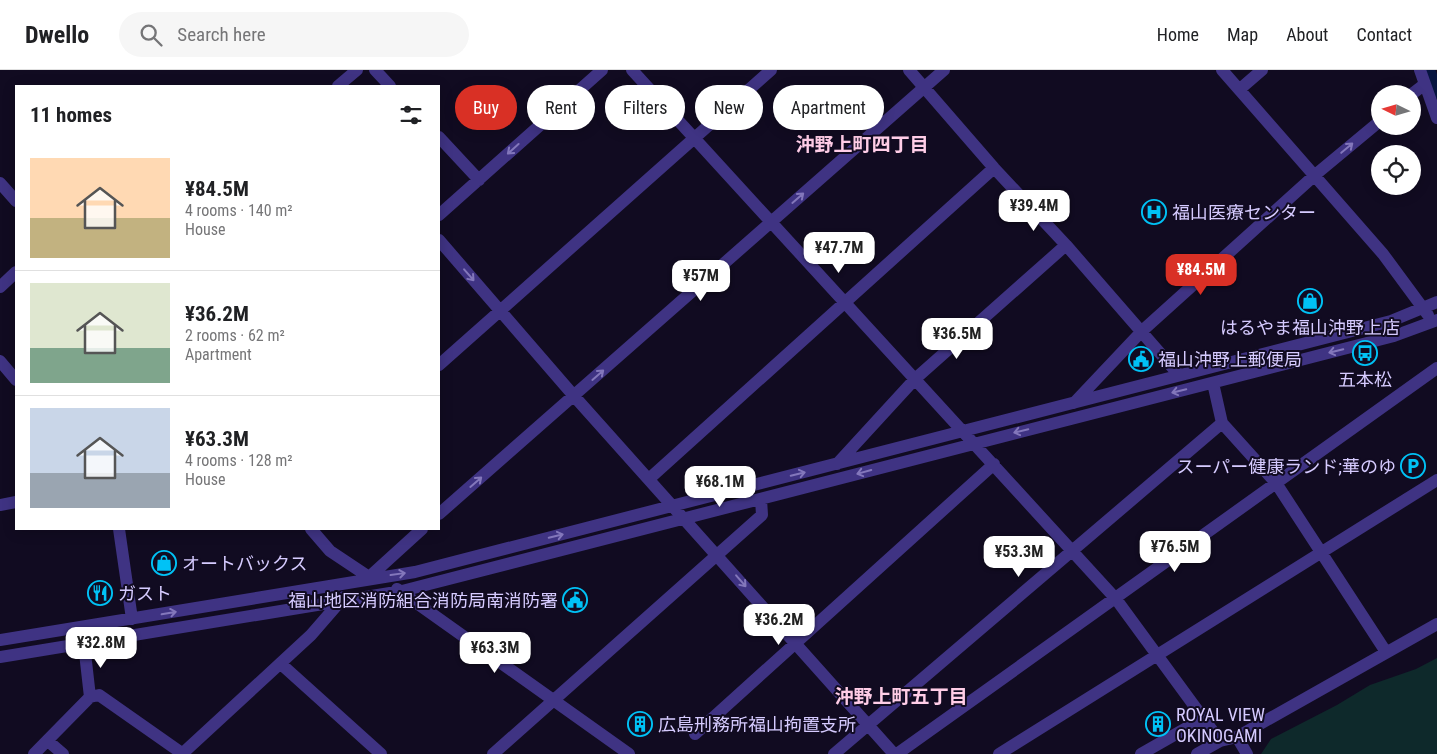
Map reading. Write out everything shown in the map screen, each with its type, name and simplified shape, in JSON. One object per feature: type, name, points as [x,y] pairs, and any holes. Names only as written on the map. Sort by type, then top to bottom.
[{"type":"street","points":[[339,85],[357,70]]},
{"type":"street","points":[[375,70],[389,85]]},
{"type":"street","points":[[440,213],[602,70]]},
{"type":"street","points":[[632,70],[1116,599],[1220,741]]},
{"type":"street","points":[[440,364],[771,70]]},
{"type":"street","points":[[909,70],[1179,375]]},
{"type":"street","points":[[440,513],[944,70]]},
{"type":"street","points":[[0,657],[342,599],[402,591],[1394,336],[1436,323],[1383,254],[1222,70]]},
{"type":"street","points":[[1240,89],[1262,70]]},
{"type":"street","points":[[1420,70],[1436,112]]},
{"type":"street","points":[[1421,87],[1425,84]]},
{"type":"street","points":[[1074,403],[1142,331],[1314,175],[1371,128]]},
{"type":"street","points":[[440,138],[479,180]]},
{"type":"street","points":[[650,478],[994,168]]},
{"type":"street","points":[[0,183],[15,199]]},
{"type":"street","points":[[440,241],[574,396],[650,478],[896,754],[1116,599],[1437,368]]},
{"type":"street","points":[[837,464],[915,379],[1066,246]]},
{"type":"street","points":[[0,287],[15,273]]},
{"type":"street","points":[[0,640],[368,578],[414,572],[837,464],[961,430],[1074,403],[1392,321],[1437,302]]},
{"type":"street","points":[[0,361],[15,379]]},
{"type":"street","points":[[1212,383],[1222,423],[1276,483],[1386,652]]},
{"type":"street","points":[[834,754],[1222,423]]},
{"type":"street","points":[[695,734],[994,464]]},
{"type":"street","points":[[999,754],[1437,480]]},
{"type":"street","points":[[493,754],[762,515],[761,499]]},
{"type":"street","points":[[0,505],[15,502]]},
{"type":"street","points":[[119,530],[132,619]]},
{"type":"street","points":[[311,530],[330,551],[368,578],[402,591],[629,754]]},
{"type":"street","points":[[34,754],[47,747],[90,697],[99,695],[182,754],[311,635],[342,599],[421,530]]},
{"type":"street","points":[[1197,754],[1220,741],[1237,737],[1437,624]]},
{"type":"street","points":[[84,644],[90,697]]},
{"type":"street","points":[[281,664],[381,754]]},
{"type":"street","points":[[1141,754],[1204,718]]},
{"type":"street","points":[[1237,737],[1247,754]]},
{"type":"street","points":[[47,747],[63,754]]},
{"type":"green space","points":[[1437,658],[1437,754],[1261,754],[1271,739],[1337,705],[1370,685],[1416,669]]},
{"type":"waterway","points":[[1429,70],[1437,92]]},
{"type":"place","name":"福山医療センター","points":[[1154,212]]},
{"type":"place","name":"はるやま福山沖野上店","points":[[1310,301]]},
{"type":"place","name":"五本松","points":[[1365,353]]},
{"type":"place","name":"福山沖野上郵便局","points":[[1141,359]]},
{"type":"place","name":"スーパー健康ランド;華のゆ","points":[[1413,466]]},
{"type":"place","name":"オートバックス","points":[[164,563]]},
{"type":"place","name":"ガスト","points":[[100,593]]},
{"type":"place","name":"福山地区消防組合消防局南消防署","points":[[575,600]]},
{"type":"place","name":"広島刑務所福山拘置支所","points":[[640,724]]},
{"type":"place","name":"ROYAL VIEW OKINOGAMI","points":[[1158,724]]},
{"type":"district","name":"沖野上町四丁目","points":[[862,144]]},
{"type":"district","name":"沖野上町五丁目","points":[[901,696]]}]
